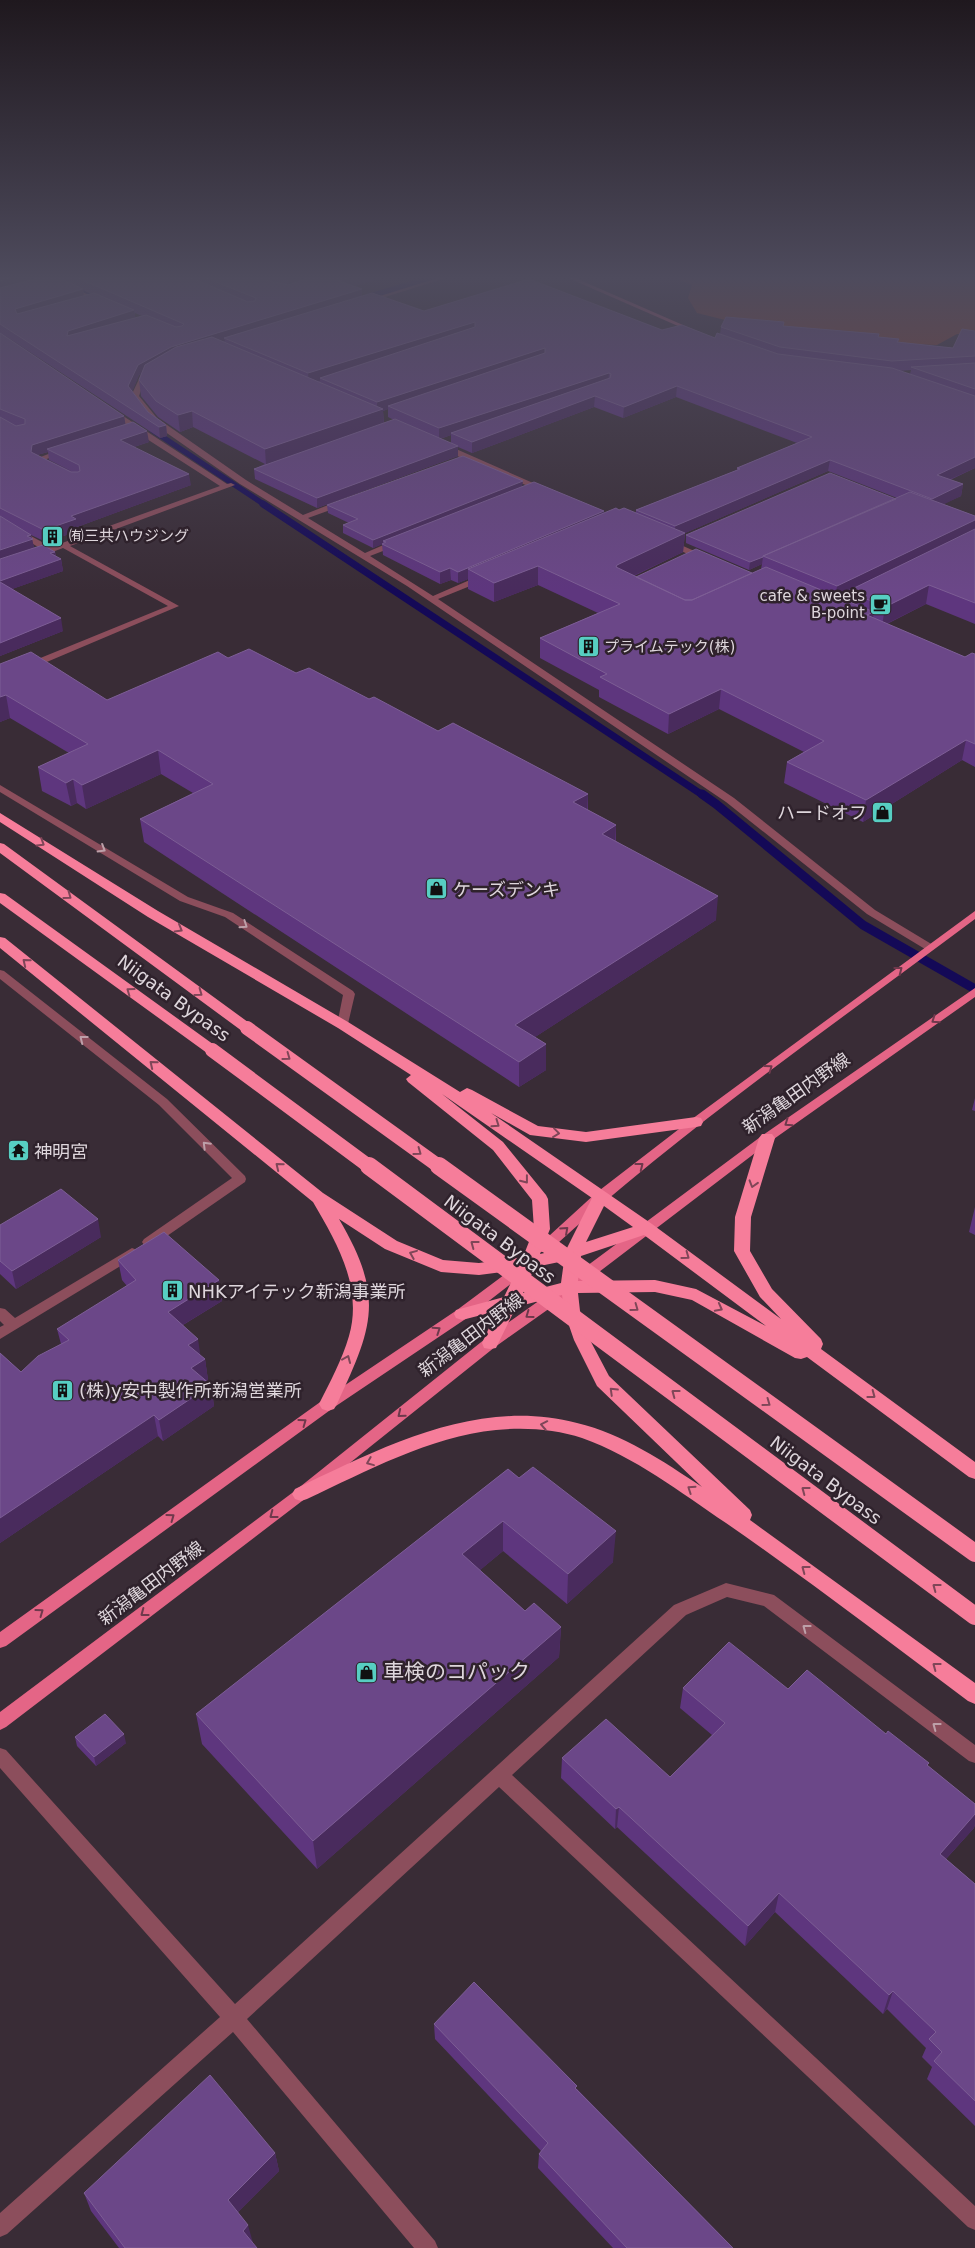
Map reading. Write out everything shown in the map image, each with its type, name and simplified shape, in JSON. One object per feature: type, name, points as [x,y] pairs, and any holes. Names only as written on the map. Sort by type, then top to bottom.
[{"type":"highway","points":[[0,817],[153,914],[342,1025],[535,1131],[586,1137],[696,1122]]},
{"type":"highway","name":"Niigata Bypass","points":[[0,847],[247,1028],[975,1553]]},
{"type":"highway","name":"Niigata Bypass","points":[[0,897],[212,1050],[975,1616]]},
{"type":"highway","points":[[0,941],[317,1197],[391,1245],[441,1266],[479,1269],[573,1254],[646,1228]]},
{"type":"highway","points":[[342,1025],[468,1104],[601,1196],[975,1472]]},
{"type":"highway","points":[[342,1025],[498,1146],[540,1199],[542,1229],[529,1262],[490,1343]]},
{"type":"highway","points":[[767,1138],[743,1217],[742,1251],[766,1293],[849,1378]]},
{"type":"highway","points":[[601,1196],[573,1254],[569,1287],[572,1311],[580,1333],[603,1381],[774,1546]]},
{"type":"highway","points":[[317,1197],[345,1241],[362,1291],[358,1335],[328,1404]]},
{"type":"highway","points":[[462,1314],[510,1300],[569,1287],[655,1286],[696,1295],[849,1378]]},
{"type":"highway","points":[[301,1494],[364,1465],[437,1435],[495,1423],[535,1423],[587,1433],[657,1466],[774,1546],[975,1695]]},
{"type":"main road","name":"新潟亀田内野線","points":[[0,1641],[328,1404],[462,1314],[529,1262],[601,1196],[696,1122],[975,914]]},
{"type":"main road","name":"新潟亀田内野線","points":[[0,1722],[301,1494],[490,1343],[569,1287],[767,1138],[975,992]]},
{"type":"street","points":[[140,382],[135,396],[154,420],[302,518],[432,599],[730,800],[870,912],[929,947]]},
{"type":"street","points":[[102,406],[226,487]]},
{"type":"street","points":[[127,431],[136,428]]},
{"type":"street","points":[[447,441],[438,444],[555,494]]},
{"type":"street","points":[[53,468],[37,460],[73,448]]},
{"type":"street","points":[[459,461],[468,457]]},
{"type":"street","points":[[25,559],[244,479]]},
{"type":"street","points":[[528,490],[537,487]]},
{"type":"street","points":[[302,518],[348,501]]},
{"type":"street","points":[[0,521],[50,550]]},
{"type":"street","points":[[364,556],[410,538]]},
{"type":"street","points":[[663,540],[717,562]]},
{"type":"street","points":[[673,544],[681,540]]},
{"type":"street","points":[[48,672],[36,664],[175,606],[63,545]]},
{"type":"street","points":[[684,557],[693,553]]},
{"type":"street","points":[[432,599],[494,573]]},
{"type":"street","points":[[0,788],[184,899],[229,915],[349,994],[342,1025]]},
{"type":"street","points":[[0,973],[163,1102],[240,1179],[148,1243],[0,1334]]},
{"type":"street","points":[[0,1313],[14,1326]]},
{"type":"street","points":[[0,2227],[234,2018],[680,1610],[726,1590],[768,1600],[975,1756]]},
{"type":"street","points":[[0,1756],[234,2018],[428,2248]]},
{"type":"street","points":[[499,1776],[975,2220]]},
{"type":"building","points":[[0,382],[73,382],[124,416],[32,445],[31,452],[71,472],[78,472],[80,471],[79,465],[47,449],[133,422],[147,431],[120,440],[189,474],[71,516],[76,519],[44,530],[0,508],[0,417],[16,426],[25,424],[25,419],[0,409]]},
{"type":"building","points":[[89,382],[130,382],[128,386],[148,412],[166,425],[159,427]]},
{"type":"building","points":[[141,382],[319,382],[383,409],[265,449],[192,411],[178,415],[156,401]]},
{"type":"building","points":[[329,382],[440,382],[377,402]]},
{"type":"building","points":[[459,382],[581,382],[439,428],[388,406]]},
{"type":"building","points":[[599,382],[933,382],[975,396],[975,457],[937,475],[963,484],[932,499],[830,460],[675,526],[636,510],[740,469],[737,468],[812,437],[677,386],[624,407],[595,396],[472,442],[451,433]]},
{"type":"building","points":[[954,382],[975,382],[975,389]]},
{"type":"building","points":[[395,419],[458,446],[317,498],[254,469]]},
{"type":"building","points":[[463,456],[523,481],[373,540],[343,525],[358,519],[327,505]]},
{"type":"building","points":[[830,473],[896,499],[750,562],[686,535]]},
{"type":"building","points":[[534,482],[604,511],[458,572],[450,568],[440,572],[382,544],[386,542],[383,541]]},
{"type":"building","points":[[910,492],[975,516],[975,520],[837,586],[763,556]]},
{"type":"building","points":[[616,508],[619,510],[624,508],[685,533],[616,567],[685,600],[692,600],[766,567],[874,612],[867,615],[965,657],[972,653],[975,654],[975,744],[966,740],[866,800],[787,762],[824,741],[721,689],[669,714],[600,677],[607,674],[540,638],[620,604],[538,566],[494,583],[468,569]]},
{"type":"building","points":[[0,516],[31,535],[27,536],[33,539],[0,550]]},
{"type":"building","points":[[975,529],[975,603],[929,585],[885,607],[848,591]]},
{"type":"building","points":[[43,545],[55,552],[50,553],[61,559],[0,581],[0,559]]},
{"type":"building","points":[[696,549],[752,573],[692,600],[685,600],[636,577]]},
{"type":"building","points":[[0,582],[61,618],[0,643]]},
{"type":"building","name":"ケーズデンキ","points":[[249,649],[296,673],[309,668],[369,699],[374,697],[438,731],[453,723],[588,794],[573,802],[616,825],[602,834],[718,896],[515,1025],[546,1044],[519,1062],[140,819],[213,784],[158,750],[82,785],[73,779],[66,783],[38,767],[88,744],[6,695],[0,697],[0,664],[31,652],[107,700],[218,652],[228,658]]},
{"type":"building","points":[[61,1189],[98,1219],[12,1271],[0,1261],[0,1225]]},
{"type":"building","points":[[164,1232],[219,1280],[168,1312],[198,1339],[188,1345],[205,1359],[191,1368],[211,1385],[159,1420],[154,1415],[0,1518],[0,1353],[21,1372],[38,1356],[69,1340],[57,1329],[136,1280],[118,1260]]},
{"type":"building","points":[[533,1467],[616,1531],[568,1574],[503,1521],[462,1554],[525,1611],[534,1603],[561,1627],[313,1841],[196,1714],[508,1469],[519,1478]]},
{"type":"building","points":[[729,1642],[788,1689],[807,1670],[886,1734],[888,1731],[929,1763],[927,1765],[975,1804],[975,1814],[940,1854],[975,1884],[975,2101],[934,2061],[942,2052],[929,2039],[936,2032],[893,1991],[889,1995],[779,1893],[748,1926],[619,1807],[616,1809],[562,1758],[606,1719],[670,1777],[725,1723],[683,1688]]},
{"type":"building","points":[[105,1714],[124,1734],[94,1757],[75,1737]]},
{"type":"building","points":[[474,1982],[577,2086],[575,2088],[733,2248],[627,2248],[539,2154],[548,2143],[434,2024]]},
{"type":"building","points":[[210,2075],[275,2153],[228,2200],[248,2225],[243,2231],[257,2248],[125,2248],[84,2193]]},
{"type":"waterway","points":[[152,430],[265,505]]},
{"type":"waterway","points":[[263,504],[704,796]]},
{"type":"waterway","points":[[702,794],[863,925],[975,989]]},
{"type":"place","name":"㈲三共ハウジング","points":[[53,536]]},
{"type":"place","name":"cafe & sweets B-point","points":[[881,605]]},
{"type":"place","name":"プライムテック(株)","points":[[588,647]]},
{"type":"place","name":"ハードオフ","points":[[883,812]]},
{"type":"place","name":"ケーズデンキ","points":[[437,889]]},
{"type":"place","name":"神明宮","points":[[18,1151]]},
{"type":"place","name":"NHKアイテック新潟事業所","points":[[172,1291]]},
{"type":"place","name":"(株)y安中製作所新潟営業所","points":[[63,1390]]},
{"type":"place","name":"車検のコパック","points":[[367,1672]]}]
